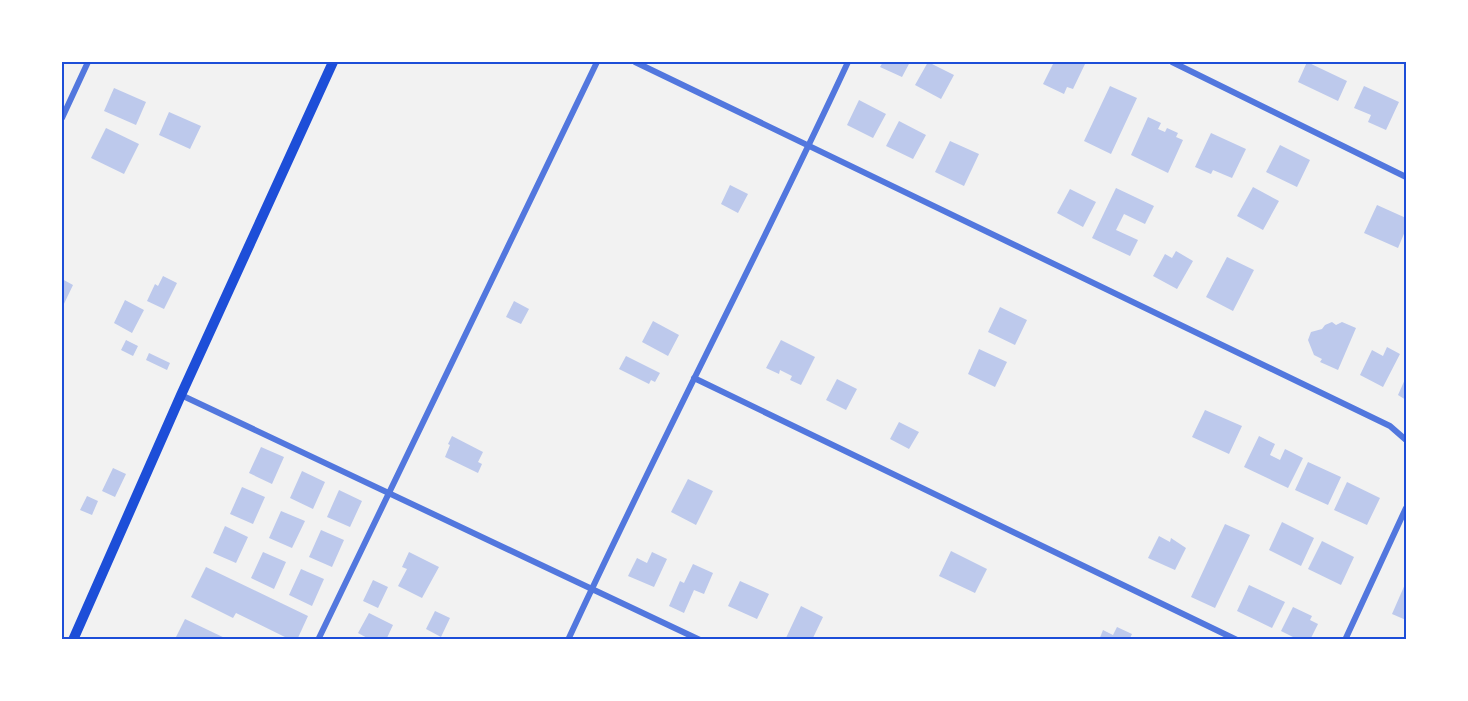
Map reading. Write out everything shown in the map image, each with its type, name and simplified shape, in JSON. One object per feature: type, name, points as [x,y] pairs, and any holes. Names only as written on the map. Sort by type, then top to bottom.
[{"type":"main road","points":[[72,639],[333,62]]},
{"type":"street","points":[[62,118],[88,62]]},
{"type":"street","points":[[318,639],[597,62]]},
{"type":"street","points":[[635,62],[1390,426],[1407,440]]},
{"type":"street","points":[[568,639],[848,62]]},
{"type":"street","points":[[1172,62],[1407,177]]},
{"type":"street","points":[[694,378],[1237,639]]},
{"type":"street","points":[[181,395],[700,639]]},
{"type":"street","points":[[1345,639],[1407,508]]},
{"type":"building","points":[[883,62],[910,62],[902,77],[880,67]]},
{"type":"building","points":[[928,62],[954,75],[941,99],[915,85]]},
{"type":"building","points":[[1054,62],[1085,64],[1073,89],[1067,87],[1064,94],[1043,84]]},
{"type":"building","points":[[1307,62],[1347,81],[1338,101],[1298,82]]},
{"type":"building","points":[[1110,86],[1137,98],[1111,154],[1084,141]]},
{"type":"building","points":[[1364,86],[1399,102],[1386,130],[1368,122],[1371,115],[1354,108]]},
{"type":"building","points":[[114,88],[146,102],[136,125],[104,111]]},
{"type":"building","points":[[859,100],[886,114],[873,138],[847,125]]},
{"type":"building","points":[[169,112],[201,126],[190,149],[159,135]]},
{"type":"building","points":[[1148,117],[1161,123],[1158,129],[1165,132],[1167,128],[1178,133],[1176,137],[1183,140],[1168,173],[1131,155]]},
{"type":"building","points":[[899,121],[926,135],[913,159],[886,146]]},
{"type":"building","points":[[106,128],[139,144],[124,174],[91,158]]},
{"type":"building","points":[[1211,133],[1246,149],[1232,178],[1213,170],[1211,174],[1195,167]]},
{"type":"building","points":[[950,141],[979,154],[964,186],[935,172]]},
{"type":"building","points":[[1280,145],[1310,160],[1297,187],[1266,172]]},
{"type":"building","points":[[730,185],[748,194],[738,213],[721,204]]},
{"type":"building","points":[[1253,187],[1279,201],[1263,230],[1237,216]]},
{"type":"building","points":[[1116,188],[1154,206],[1145,224],[1124,214],[1116,230],[1138,240],[1130,256],[1092,238]]},
{"type":"building","points":[[1070,189],[1096,202],[1083,227],[1057,213]]},
{"type":"building","points":[[1377,205],[1406,218],[1406,229],[1398,248],[1364,233]]},
{"type":"building","points":[[1176,251],[1193,261],[1177,289],[1153,276],[1165,254],[1172,258]]},
{"type":"building","points":[[1227,257],[1254,270],[1233,311],[1206,297]]},
{"type":"building","points":[[163,276],[177,283],[164,309],[147,301],[155,284],[158,286]]},
{"type":"building","points":[[62,279],[73,285],[62,308]]},
{"type":"building","points":[[125,300],[144,310],[132,333],[114,323]]},
{"type":"building","points":[[514,301],[529,309],[521,324],[506,317]]},
{"type":"building","points":[[1000,307],[1027,320],[1015,345],[988,332]]},
{"type":"building","points":[[653,321],[679,335],[668,356],[642,342]]},
{"type":"building","points":[[1332,322],[1336,325],[1342,322],[1356,328],[1338,370],[1320,362],[1322,359],[1314,355],[1308,340],[1311,332],[1322,329]]},
{"type":"building","points":[[126,340],[138,346],[133,356],[121,350]]},
{"type":"building","points":[[781,340],[815,357],[801,385],[790,380],[792,376],[780,370],[779,374],[766,368]]},
{"type":"building","points":[[1387,347],[1400,354],[1383,387],[1360,375],[1372,350],[1383,356]]},
{"type":"building","points":[[979,349],[1007,362],[995,387],[968,374]]},
{"type":"building","points":[[149,353],[170,363],[167,370],[146,360]]},
{"type":"building","points":[[626,356],[660,373],[655,382],[651,380],[649,384],[619,369]]},
{"type":"building","points":[[1406,377],[1406,400],[1398,395]]},
{"type":"building","points":[[837,379],[857,389],[846,410],[826,400]]},
{"type":"building","points":[[1205,410],[1242,426],[1229,454],[1192,437]]},
{"type":"building","points":[[899,422],[919,432],[909,449],[890,439]]},
{"type":"building","points":[[452,436],[483,452],[478,462],[482,464],[478,473],[445,457]]},
{"type":"building","points":[[1259,436],[1275,444],[1270,455],[1280,460],[1285,449],[1303,458],[1288,488],[1244,467]]},
{"type":"building","points":[[261,447],[284,457],[272,484],[249,473]]},
{"type":"building","points":[[1308,462],[1341,477],[1328,505],[1295,490]]},
{"type":"building","points":[[113,468],[126,474],[115,497],[102,491]]},
{"type":"building","points":[[302,471],[325,482],[313,509],[290,498]]},
{"type":"building","points":[[688,479],[713,491],[696,525],[671,512]]},
{"type":"building","points":[[1347,482],[1380,498],[1367,525],[1334,510]]},
{"type":"building","points":[[242,487],[265,497],[253,524],[230,514]]},
{"type":"building","points":[[339,490],[362,501],[350,527],[327,517]]},
{"type":"building","points":[[87,496],[98,501],[92,515],[80,510]]},
{"type":"building","points":[[281,511],[305,521],[292,548],[269,538]]},
{"type":"building","points":[[1282,522],[1314,538],[1301,566],[1269,550]]},
{"type":"building","points":[[1225,524],[1250,535],[1215,608],[1191,597]]},
{"type":"building","points":[[225,526],[248,537],[236,563],[213,553]]},
{"type":"building","points":[[321,530],[344,540],[332,567],[309,557]]},
{"type":"building","points":[[1159,536],[1170,542],[1171,538],[1186,548],[1175,570],[1148,558]]},
{"type":"building","points":[[1322,541],[1354,557],[1341,585],[1308,569]]},
{"type":"building","points":[[951,551],[987,569],[975,593],[939,576]]},
{"type":"building","points":[[263,552],[286,562],[274,589],[251,578]]},
{"type":"building","points":[[409,552],[439,567],[422,598],[398,586],[407,569],[402,567]]},
{"type":"building","points":[[652,552],[667,559],[654,587],[628,576],[637,558],[647,563]]},
{"type":"building","points":[[693,564],[713,573],[704,594],[694,590],[684,613],[669,606],[680,581],[684,583]]},
{"type":"building","points":[[206,567],[308,616],[297,640],[291,640],[236,613],[233,618],[191,597]]},
{"type":"building","points":[[301,569],[324,579],[312,606],[289,595]]},
{"type":"building","points":[[373,580],[388,587],[378,608],[363,601]]},
{"type":"building","points":[[740,581],[769,594],[757,619],[728,606]]},
{"type":"building","points":[[1406,582],[1406,620],[1392,614]]},
{"type":"building","points":[[1249,585],[1285,602],[1272,628],[1237,611]]},
{"type":"building","points":[[801,606],[823,617],[812,640],[785,640]]},
{"type":"building","points":[[1293,607],[1312,616],[1310,620],[1318,624],[1310,640],[1302,638],[1299,640],[1281,631]]},
{"type":"building","points":[[435,611],[450,618],[441,637],[426,629]]},
{"type":"building","points":[[369,613],[393,625],[386,640],[371,640],[358,633]]},
{"type":"building","points":[[185,619],[229,640],[181,640],[176,637]]},
{"type":"building","points":[[1117,627],[1132,634],[1129,640],[1099,640],[1103,630],[1113,635]]}]
